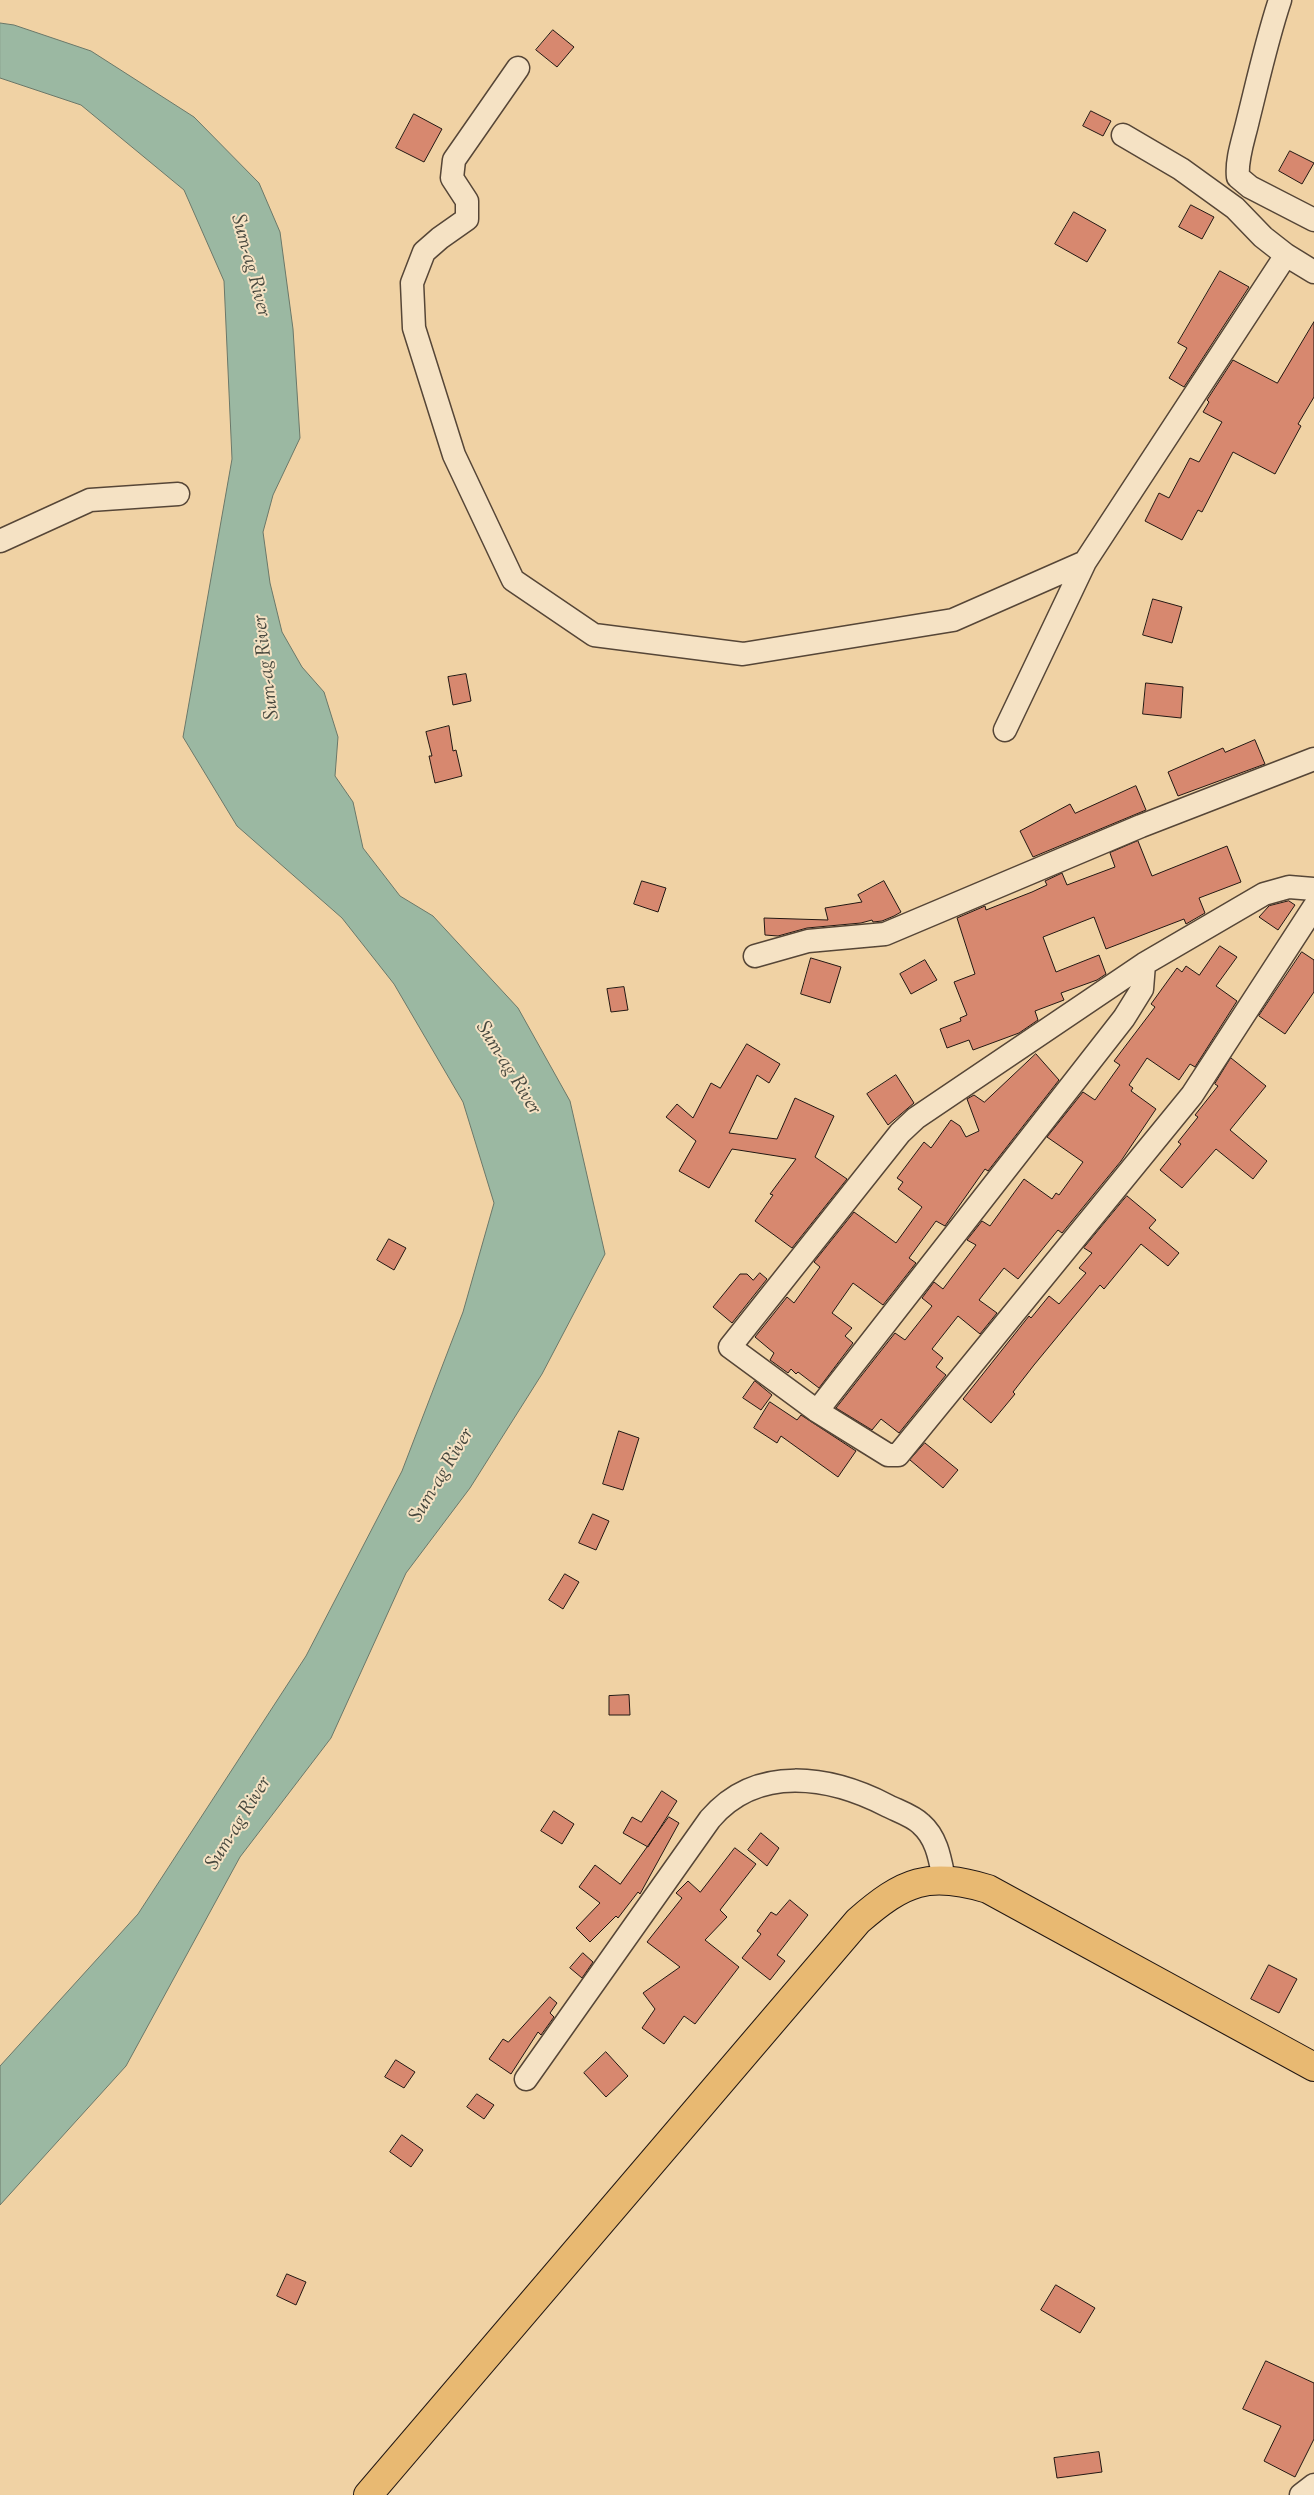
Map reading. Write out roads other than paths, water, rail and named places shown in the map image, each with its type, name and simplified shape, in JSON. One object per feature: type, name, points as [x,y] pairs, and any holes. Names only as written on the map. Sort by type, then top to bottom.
[{"type":"main road","points":[[368,2495],[858,1921],[884,1898],[903,1888],[922,1882],[944,1879],[988,1889],[1314,2067]]},
{"type":"street","points":[[1280,0],[1270,32],[1237,168],[1238,177],[1250,188],[1314,220]]},
{"type":"street","points":[[518,68],[454,160],[452,178],[467,200],[467,220],[440,238],[424,252],[412,283],[414,328],[454,456],[513,580],[594,635],[743,654],[953,620],[1085,562]]},
{"type":"street","points":[[1123,134],[1181,169],[1235,208],[1263,237],[1286,255],[1314,272]]},
{"type":"street","points":[[1005,730],[1085,562],[1286,255]]},
{"type":"street","points":[[0,541],[90,500],[178,494]]},
{"type":"street","points":[[755,956],[808,941],[885,934],[1141,826],[1314,759]]},
{"type":"street","points":[[1314,888],[1289,887],[1264,894],[1144,964],[916,1118],[900,1133],[730,1347],[817,1411],[888,1455],[898,1455],[1192,1095],[1314,907]]},
{"type":"street","points":[[817,1411],[1124,1018],[1142,989],[1144,964]]},
{"type":"street","points":[[526,2079],[710,1819],[734,1797],[760,1786],[782,1781],[808,1781],[832,1784],[872,1798],[921,1823],[939,1852],[944,1879]]},
{"type":"street","points":[[1301,2495],[1314,2485]]},
{"type":"water","name":"Sum-ag River","points":[[0,23],[14,25],[91,51],[194,117],[259,183],[280,232],[293,329],[300,438],[273,495],[263,532],[270,583],[282,632],[302,667],[324,692],[338,737],[335,776],[353,802],[363,848],[400,896],[433,916],[518,1008],[570,1101],[605,1254],[542,1374],[470,1488],[406,1573],[331,1738],[240,1857],[126,2066],[0,2205],[0,2066],[138,1914],[306,1656],[402,1471],[463,1312],[494,1203],[463,1102],[394,984],[342,918],[237,826],[183,737],[232,459],[224,281],[184,190],[81,105],[0,78]]}]
